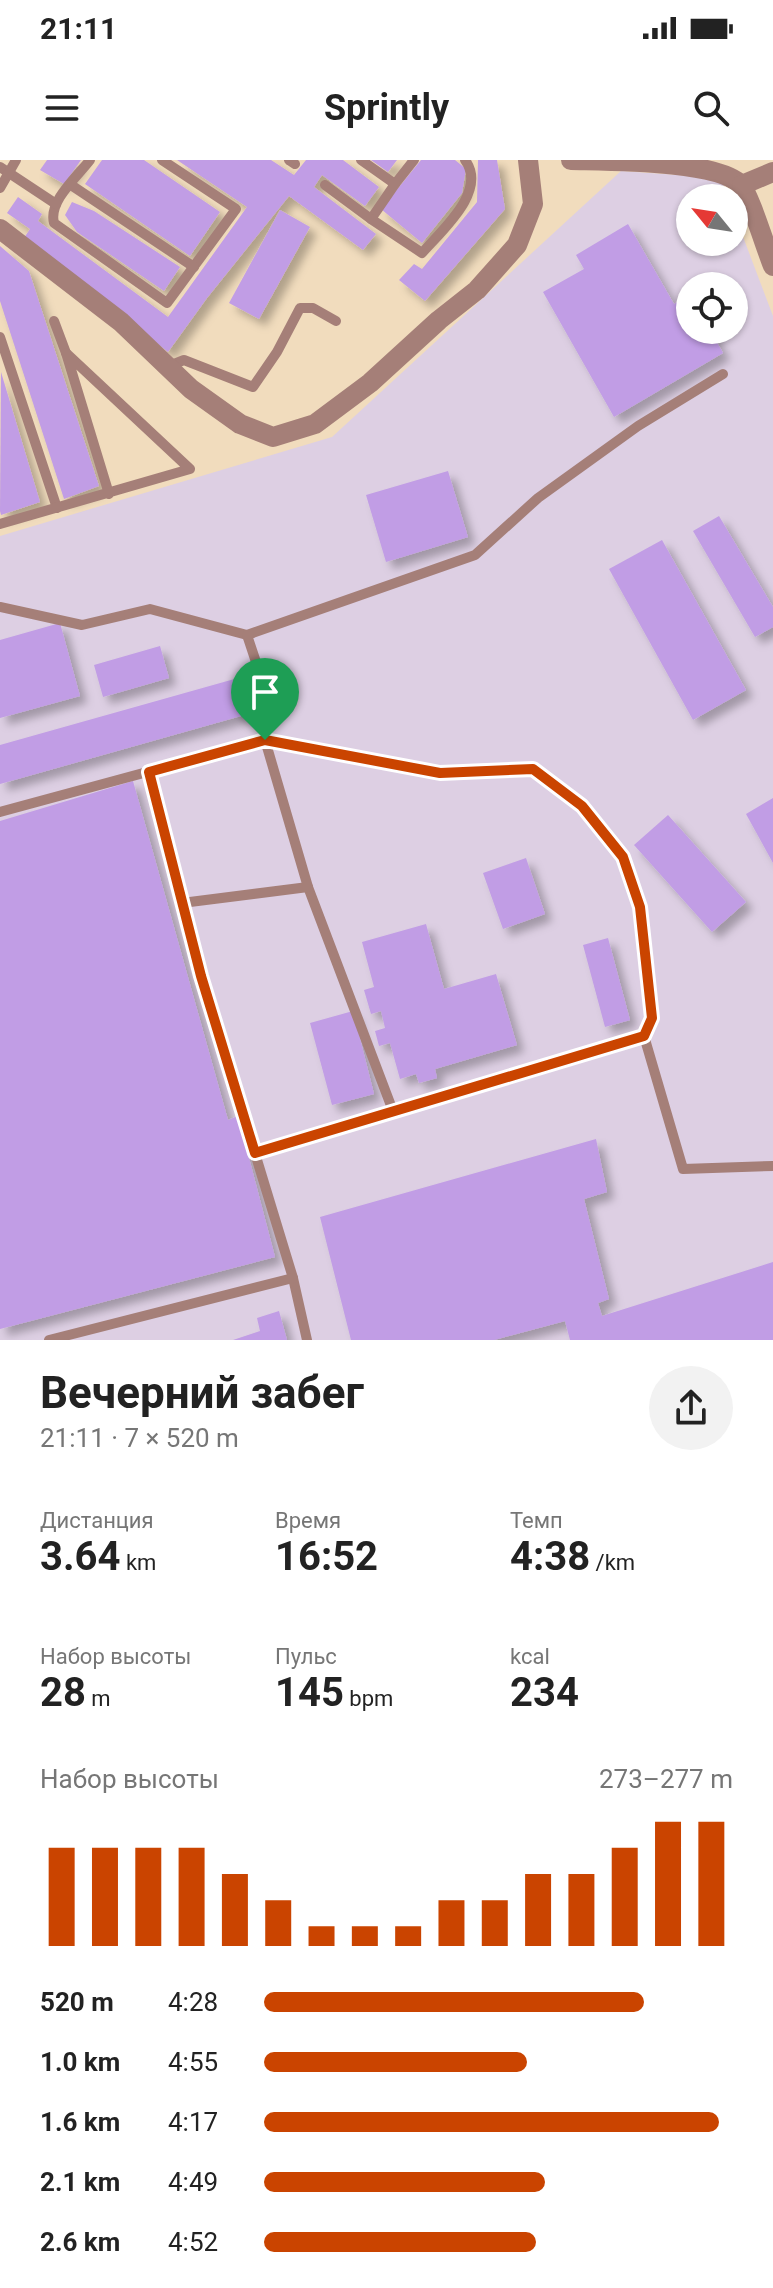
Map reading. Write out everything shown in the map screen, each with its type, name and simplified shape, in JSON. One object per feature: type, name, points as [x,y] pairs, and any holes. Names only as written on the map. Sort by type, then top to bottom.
[{"type":"street","points":[[0,229],[121,322],[191,389],[240,424],[273,437],[315,424],[370,383],[477,290],[517,245],[533,204],[528,160]]},
{"type":"street","points":[[574,160],[690,163],[729,175],[741,184]]},
{"type":"street","points":[[744,184],[773,172]]},
{"type":"street","points":[[748,201],[773,266]]},
{"type":"lane","points":[[0,188],[4,170],[16,160]]},
{"type":"lane","points":[[90,160],[56,204],[52,216],[54,223],[167,303],[236,209],[162,160]]},
{"type":"lane","points":[[361,160],[395,184]]},
{"type":"lane","points":[[371,219],[414,160]]},
{"type":"lane","points":[[325,185],[422,253],[470,195],[472,169],[465,160]]},
{"type":"lane","points":[[4,170],[56,204]]},
{"type":"lane","points":[[71,185],[194,267]]},
{"type":"lane","points":[[169,366],[184,360],[253,387],[277,352],[300,308],[313,308],[336,321]]},
{"type":"lane","points":[[54,321],[109,494]]},
{"type":"lane","points":[[0,337],[57,508]]},
{"type":"lane","points":[[0,524],[190,469],[66,353]]},
{"type":"lane","points":[[0,607],[82,625],[150,609],[247,635],[475,555],[538,498],[626,434],[723,374]]},
{"type":"lane","points":[[247,635],[262,680],[265,740],[308,887],[393,1111]]},
{"type":"lane","points":[[0,812],[265,740],[440,773],[533,769],[582,806],[623,857],[640,907],[652,1018],[644,1036],[683,1169],[773,1166]]},
{"type":"lane","points":[[149,772],[201,976],[293,1278],[307,1340]]},
{"type":"lane","points":[[182,903],[308,887]]},
{"type":"lane","points":[[255,1153],[644,1036]]},
{"type":"lane","points":[[49,1340],[293,1278]]},
{"type":"shaded area","points":[[621,171],[721,178],[723,184],[676,184],[676,256],[748,256],[748,250],[773,316],[773,1340],[0,1340],[0,536],[332,437]]},
{"type":"building","points":[[47,160],[81,160],[64,184],[40,170]]},
{"type":"building","points":[[102,160],[144,160],[220,212],[190,256],[85,184]]},
{"type":"building","points":[[177,160],[271,160],[294,175],[306,160],[343,160],[379,187],[365,206],[322,175],[314,187],[376,234],[363,250],[289,196],[168,352],[24,238],[30,229],[7,213],[18,197],[42,214],[38,221],[168,317],[247,207]]},
{"type":"building","points":[[371,160],[397,160],[388,172]]},
{"type":"building","points":[[421,160],[455,160],[466,169],[462,193],[422,243],[381,209]]},
{"type":"building","points":[[478,160],[497,160],[505,209],[425,301],[399,280],[414,264],[422,269],[477,202]]},
{"type":"building","points":[[72,202],[94,211],[180,267],[164,291],[77,232],[65,215]]},
{"type":"building","points":[[280,210],[310,227],[259,319],[229,303]]},
{"type":"building","points":[[628,224],[676,303],[676,344],[718,344],[723,353],[614,417],[543,292],[584,269],[576,255]]},
{"type":"building","points":[[0,246],[29,271],[99,486],[64,499],[0,301]]},
{"type":"building","points":[[1,372],[40,502],[1,515],[0,511]]},
{"type":"building","points":[[448,471],[468,537],[386,562],[366,495]]},
{"type":"building","points":[[719,516],[773,607],[773,627],[755,637],[693,531]]},
{"type":"building","points":[[662,540],[746,690],[693,720],[609,569]]},
{"type":"building","points":[[60,623],[80,696],[0,718],[0,640]]},
{"type":"building","points":[[160,646],[169,678],[103,697],[94,665]]},
{"type":"building","points":[[238,678],[248,714],[0,784],[0,745]]},
{"type":"building","points":[[133,781],[228,1120],[238,1116],[275,1257],[0,1329],[0,821]]},
{"type":"building","points":[[773,798],[773,863],[746,814]]},
{"type":"building","points":[[668,815],[746,902],[712,932],[634,845]]},
{"type":"building","points":[[526,858],[545,914],[503,929],[483,873]]},
{"type":"building","points":[[426,924],[444,989],[496,974],[517,1045],[435,1069],[437,1078],[419,1083],[416,1074],[400,1079],[390,1043],[379,1046],[375,1031],[385,1028],[381,1011],[371,1014],[364,990],[374,987],[362,942]]},
{"type":"building","points":[[608,938],[630,1020],[605,1027],[583,945]]},
{"type":"building","points":[[353,1011],[374,1094],[332,1105],[310,1023]]},
{"type":"building","points":[[596,1139],[607,1192],[584,1199],[609,1299],[598,1303],[602,1316],[773,1262],[773,1340],[570,1340],[565,1321],[494,1340],[351,1340],[320,1217]]},
{"type":"building","points":[[279,1311],[287,1340],[233,1340],[260,1331],[257,1318]]},
{"type":"route","points":[[265,740],[440,773],[533,769],[582,806],[623,857],[640,907],[652,1018],[644,1036],[255,1153],[201,976],[149,772],[265,740]]}]
